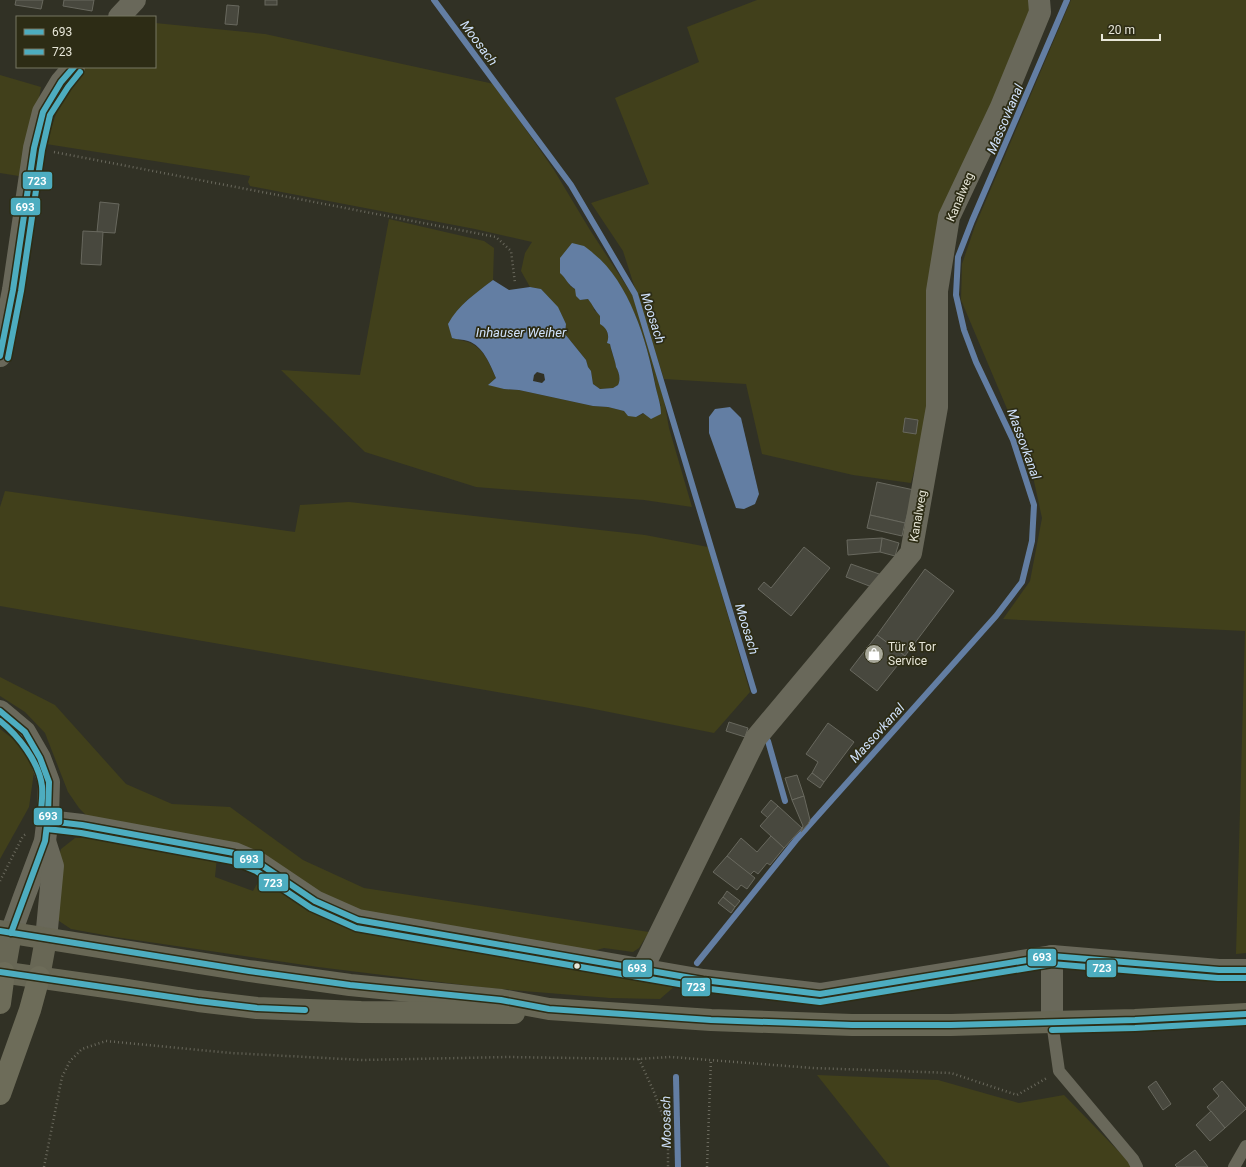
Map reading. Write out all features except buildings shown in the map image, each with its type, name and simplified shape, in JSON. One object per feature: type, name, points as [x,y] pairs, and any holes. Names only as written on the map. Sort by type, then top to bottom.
[{"type":"highway","points":[[0,1003],[2,972]]},
{"type":"highway","points":[[0,1094],[30,1010],[39,977]]},
{"type":"main road","points":[[549,1009],[516,1014],[361,1012],[257,1008],[198,1001],[2,972],[6,932],[249,971],[350,985],[500,1000],[549,1009],[711,1020],[844,1025],[951,1025],[1135,1020],[1246,1014]]},
{"type":"main road","points":[[39,977],[46,939]]},
{"type":"street","points":[[120,16],[135,0]]},
{"type":"street","name":"Kanalweg","points":[[642,970],[756,738],[911,553],[937,407],[937,291],[950,218],[1001,107],[1040,12],[1039,0]]},
{"type":"street","points":[[0,356],[13,290],[34,148],[43,112],[61,82],[73,68]]},
{"type":"street","points":[[0,711],[25,732],[40,758],[49,782],[47,831],[53,866],[46,939]]},
{"type":"street","points":[[47,831],[82,825],[234,853],[260,864],[315,901],[358,920],[703,980],[820,994],[1052,956],[1218,970],[1246,970]]},
{"type":"street","points":[[6,932],[24,897],[47,831]]},
{"type":"street","points":[[1052,956],[1052,1022]]},
{"type":"lane","points":[[1052,1022],[1059,1071],[1133,1159],[1138,1167]]},
{"type":"lane","points":[[1234,1167],[1246,1146]]},
{"type":"path","points":[[34,148],[496,237],[511,251],[516,283]]},
{"type":"path","points":[[44,1167],[62,1078],[70,1061],[82,1049],[106,1041],[231,1053],[363,1060],[508,1057],[639,1059],[671,1057],[813,1068],[951,1073],[1017,1095],[1059,1071]]},
{"type":"path","points":[[639,1059],[654,1092],[668,1130],[668,1167]]},
{"type":"path","points":[[707,1167],[711,1059]]},
{"type":"shaded area","points":[[757,0],[1036,0],[948,213],[928,419],[911,483],[853,475],[762,454],[746,384],[664,379],[623,251],[591,203],[649,184],[615,98],[699,62],[687,27]]},
{"type":"shaded area","points":[[1071,0],[1246,0],[1246,953],[1236,954],[1245,631],[1003,619],[1030,581],[1042,518],[1030,463],[961,300],[962,264],[975,226]]},
{"type":"shaded area","points":[[156,23],[265,34],[494,84],[554,170],[590,230],[633,296],[664,400],[669,428],[692,507],[644,500],[476,487],[365,452],[281,370],[360,375],[389,219],[484,241],[494,248],[493,280],[466,301],[458,340],[466,341],[472,344],[482,352],[490,364],[496,378],[489,384],[504,389],[519,390],[593,406],[608,407],[624,411],[636,417],[661,406],[652,367],[638,322],[625,293],[607,267],[596,256],[566,279],[570,286],[575,289],[580,300],[588,299],[593,304],[594,310],[601,316],[606,327],[612,353],[619,373],[618,385],[613,388],[600,389],[593,384],[591,371],[586,360],[565,334],[566,324],[541,289],[530,287],[521,271],[525,253],[532,242],[475,229],[250,186],[248,182],[250,176],[46,144],[58,108],[72,83],[84,68],[156,68]]},
{"type":"shaded area","points":[[0,75],[41,87],[25,177],[0,173]]},
{"type":"shaded area","points":[[5,491],[295,532],[300,505],[349,502],[645,535],[708,547],[750,692],[714,733],[584,707],[0,606],[0,507]]},
{"type":"shaded area","points":[[0,677],[55,705],[126,784],[172,804],[230,807],[303,860],[364,888],[649,932],[639,948],[633,952],[604,948],[593,951],[367,913],[320,893],[86,815],[68,792],[45,733],[25,712],[0,696]]},
{"type":"shaded area","points":[[0,729],[21,745],[34,772],[29,807],[0,859]]},
{"type":"shaded area","points":[[94,837],[217,857],[215,877],[253,891],[261,877],[323,913],[675,986],[660,999],[610,998],[488,988],[318,967],[115,937],[71,929],[59,921],[54,911],[57,862],[61,849],[75,838]]},
{"type":"shaded area","points":[[817,1075],[938,1080],[1019,1103],[1064,1095],[1127,1160],[1131,1167],[890,1167]]},
{"type":"water","name":"Inhauser Weiher","points":[[572,243],[584,246],[606,266],[617,280],[635,313],[647,349],[660,403],[661,414],[651,419],[643,413],[636,417],[628,416],[624,411],[608,407],[593,406],[488,385],[496,378],[482,351],[473,343],[452,338],[448,324],[452,317],[468,300],[493,280],[509,290],[530,287],[541,289],[558,307],[566,324],[565,334],[586,360],[591,371],[593,384],[600,389],[613,388],[618,385],[619,373],[610,344],[607,343],[607,332],[600,324],[600,316],[588,299],[580,300],[576,296],[575,289],[560,273],[560,258]],"holes":[[[537,372],[544,374],[545,380],[542,383],[533,381],[534,375]]]},
{"type":"water","points":[[730,407],[741,418],[759,494],[755,504],[744,509],[736,508],[709,433],[709,417],[715,409]]},
{"type":"waterway","name":"Moosach","points":[[434,0],[571,185],[635,294],[754,691]]},
{"type":"waterway","name":"Massovkanal","points":[[697,963],[796,840],[996,616],[1022,582],[1032,541],[1034,505],[1013,440],[976,362],[964,330],[956,295],[958,257],[1067,0]]},
{"type":"waterway","name":"Moosach","points":[[768,741],[785,801]]},
{"type":"waterway","name":"Moosach","points":[[676,1077],[678,1167]]},
{"type":"transit line","name":"693","points":[[0,356],[13,290],[34,148],[43,112],[61,82],[73,68]]},
{"type":"transit line","name":"723","points":[[8,358],[21,291],[42,150],[50,115],[68,87],[80,72]]},
{"type":"transit line","name":"693","points":[[0,711],[25,732],[40,758],[49,782],[48,816],[45,841],[11,933]]},
{"type":"transit line","name":"723","points":[[0,721],[20,741],[37,768],[42,786],[40,820]]},
{"type":"transit line","name":"693","points":[[48,821],[82,825],[234,853],[260,864],[315,901],[358,920],[703,980],[820,994],[1052,956],[1219,970],[1246,970]]},
{"type":"transit line","name":"723","points":[[47,829],[81,833],[232,861],[256,871],[311,908],[356,928],[702,988],[820,1002],[1052,964],[1218,978],[1246,978]]},
{"type":"transit line","name":"693","points":[[0,931],[249,971],[350,985],[501,1000],[549,1009],[711,1020],[852,1025],[951,1025],[1135,1020],[1246,1014]]},
{"type":"transit line","name":"693","points":[[0,972],[198,1001],[257,1008],[305,1010]]},
{"type":"transit line","name":"723","points":[[1052,1030],[1135,1028],[1246,1022]]},
{"type":"place","name":"Tür & Tor Service","points":[[874,654]]}]
